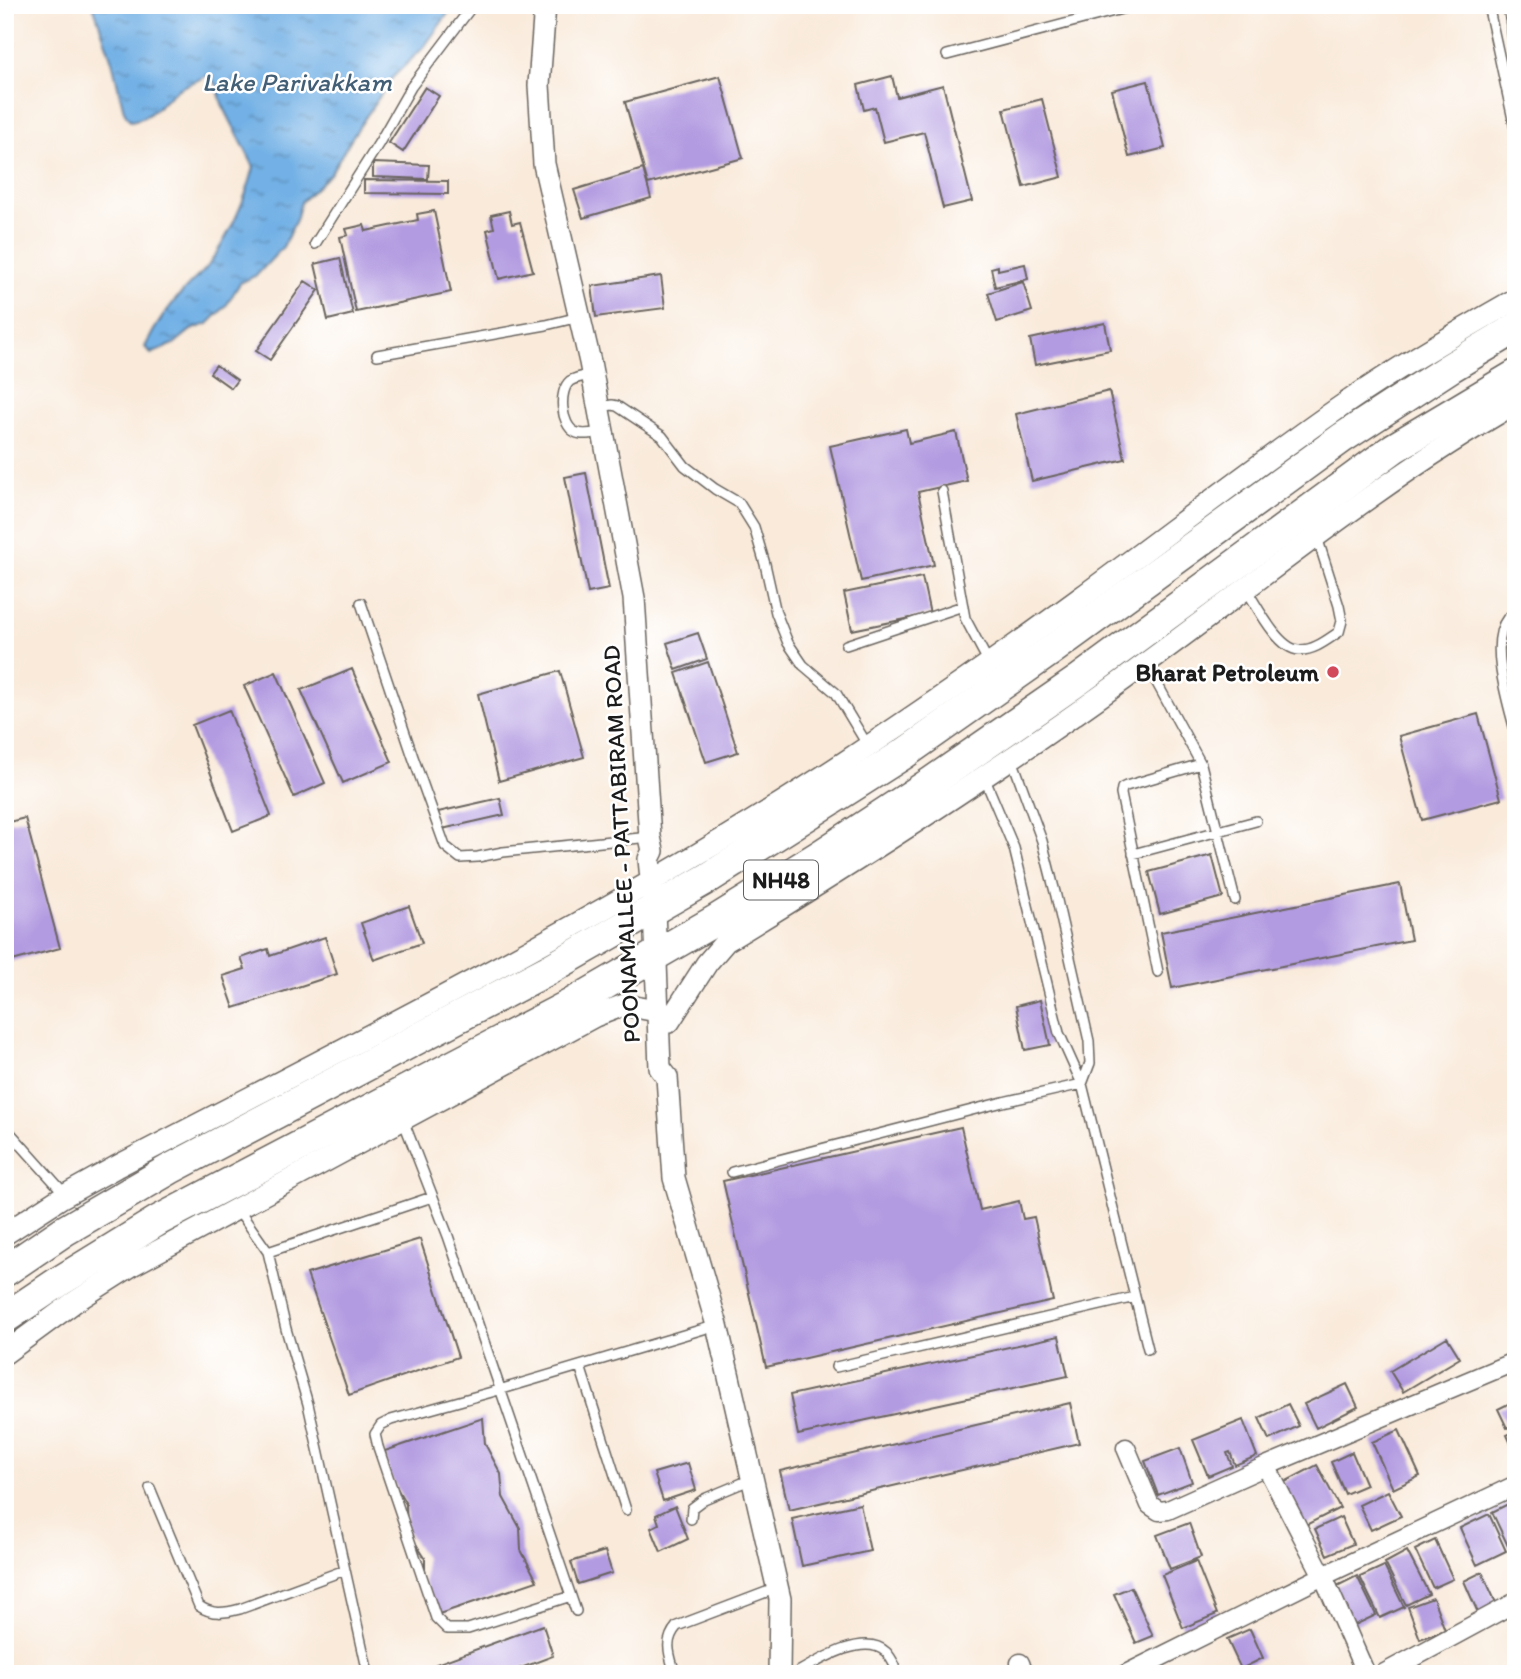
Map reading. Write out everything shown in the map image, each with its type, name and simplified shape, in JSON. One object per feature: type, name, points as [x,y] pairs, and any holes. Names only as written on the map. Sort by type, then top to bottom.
[{"type":"highway","name":"NH48","points":[[5,1271],[64,1231],[170,1169],[537,976],[657,893],[733,862],[905,753],[1342,438],[1516,328]]},
{"type":"highway","name":"NH48","points":[[5,1318],[159,1220],[594,991],[807,863],[930,783],[1091,671],[1394,448],[1516,375]]},
{"type":"street","name":"POONAMALLEE - PATTABIRAM ROAD","points":[[545,5],[539,85],[544,164],[592,375],[634,598],[651,844],[658,858],[659,953],[663,1017],[671,1066],[667,1077],[674,1178],[717,1325]]},
{"type":"street","points":[[5,1234],[66,1195],[532,950],[657,893],[755,820],[868,746],[1078,600],[1349,401],[1439,343],[1516,299]]},
{"type":"street","points":[[594,991],[663,1017],[726,942],[856,861],[1012,758],[1146,663],[1393,480],[1516,403]]},
{"type":"street","points":[[5,1353],[73,1303],[126,1269],[595,1016],[624,1004]]},
{"type":"street","points":[[717,1325],[780,1599],[779,1674]]},
{"type":"street","points":[[1126,1448],[1150,1505],[1159,1511],[1168,1510],[1516,1361]]},
{"type":"street","points":[[1266,1466],[1323,1576],[1366,1674]]},
{"type":"street","points":[[1126,1674],[1323,1576],[1516,1485]]},
{"type":"street","points":[[1383,1674],[1516,1602]]},
{"type":"lane","points":[[315,244],[411,87],[473,5]]},
{"type":"lane","points":[[947,55],[1137,5]]},
{"type":"lane","points":[[1488,5],[1516,133]]},
{"type":"lane","points":[[377,355],[579,317]]},
{"type":"lane","points":[[592,375],[571,381],[565,388],[562,405],[571,430],[576,433],[603,432]]},
{"type":"lane","points":[[598,408],[617,406],[655,431],[685,466],[739,503],[754,527],[776,613],[788,643],[803,664],[836,693],[868,746]]},
{"type":"lane","points":[[942,491],[965,618],[989,663]]},
{"type":"lane","points":[[1246,588],[1276,635],[1288,647],[1300,651],[1313,648],[1339,632],[1342,621],[1339,607],[1317,535]]},
{"type":"lane","points":[[361,603],[445,846],[460,858],[503,852],[651,844]]},
{"type":"lane","points":[[846,645],[963,606]]},
{"type":"lane","points":[[1516,611],[1506,620],[1499,645],[1502,678],[1516,734]]},
{"type":"lane","points":[[1146,663],[1201,764],[1235,900]]},
{"type":"lane","points":[[1012,758],[1042,841],[1089,1041],[1090,1063],[1082,1084]]},
{"type":"lane","points":[[1158,972],[1121,802],[1122,789],[1201,764]]},
{"type":"lane","points":[[984,777],[1014,848],[1059,1032],[1082,1084],[1148,1349]]},
{"type":"lane","points":[[1133,854],[1256,821]]},
{"type":"lane","points":[[732,1172],[1082,1084]]},
{"type":"lane","points":[[403,1120],[448,1236],[576,1611]]},
{"type":"lane","points":[[5,1127],[66,1195]]},
{"type":"lane","points":[[268,1252],[432,1197]]},
{"type":"lane","points":[[237,1208],[268,1252],[286,1329],[308,1404],[368,1674]]},
{"type":"lane","points":[[836,1367],[1135,1297]]},
{"type":"lane","points":[[571,1596],[468,1629],[447,1629],[436,1618],[375,1434],[381,1425],[391,1420],[717,1325]]},
{"type":"lane","points":[[580,1366],[626,1510]]},
{"type":"lane","points":[[691,1519],[692,1508],[704,1499],[752,1479]]},
{"type":"lane","points":[[150,1488],[199,1606],[206,1611],[222,1614],[240,1609],[345,1570]]},
{"type":"lane","points":[[675,1674],[668,1644],[670,1634],[677,1626],[777,1588]]},
{"type":"lane","points":[[794,1674],[832,1653],[873,1645],[886,1652],[895,1667]]},
{"type":"water","name":"Lake Parivakkam","points":[[93,5],[454,5],[424,47],[392,78],[330,174],[301,202],[283,247],[257,275],[240,283],[226,306],[208,324],[191,330],[174,344],[151,354],[145,347],[159,322],[191,282],[206,269],[222,243],[241,206],[254,167],[222,104],[217,85],[208,75],[177,90],[144,117],[130,121],[124,111],[112,61]]},
{"type":"building","points":[[492,5],[515,5],[513,15],[490,10]]},
{"type":"building","points":[[1503,5],[1516,5],[1516,58],[1511,59]]},
{"type":"building","points":[[720,76],[743,158],[648,184],[625,102]]},
{"type":"building","points":[[892,76],[897,97],[943,85],[972,201],[943,208],[924,132],[884,142],[875,107],[864,110],[858,85]]},
{"type":"building","points":[[1148,81],[1165,148],[1129,157],[1112,90]]},
{"type":"building","points":[[425,87],[439,96],[403,152],[389,143]]},
{"type":"building","points":[[1042,99],[1062,177],[1024,187],[1004,109]]},
{"type":"building","points":[[373,163],[429,165],[428,179],[373,177]]},
{"type":"building","points":[[643,169],[651,198],[583,218],[574,190]]},
{"type":"building","points":[[364,180],[448,181],[448,194],[364,193]]},
{"type":"building","points":[[434,211],[451,292],[356,312],[340,237],[348,235],[346,229],[364,225],[366,231],[418,220],[417,214]]},
{"type":"building","points":[[509,211],[512,224],[520,222],[533,271],[499,279],[487,230],[494,228],[491,215]]},
{"type":"building","points":[[340,258],[353,314],[328,320],[315,264]]},
{"type":"building","points":[[1025,264],[1028,279],[995,287],[991,268],[998,266],[998,270]]},
{"type":"building","points":[[661,276],[665,308],[596,317],[592,286]]},
{"type":"building","points":[[305,281],[319,290],[270,360],[256,351]]},
{"type":"building","points":[[1023,282],[1032,311],[997,322],[988,293]]},
{"type":"building","points":[[1105,323],[1110,350],[1035,365],[1030,339]]},
{"type":"building","points":[[216,365],[237,380],[231,388],[210,373]]},
{"type":"building","points":[[1109,391],[1125,459],[1032,481],[1016,414]]},
{"type":"building","points":[[906,429],[909,443],[956,432],[967,481],[918,492],[934,565],[861,581],[830,446]]},
{"type":"building","points":[[586,473],[609,589],[588,593],[565,477]]},
{"type":"building","points":[[922,577],[930,614],[852,630],[844,593]]},
{"type":"building","points":[[698,633],[707,659],[676,670],[667,643]]},
{"type":"building","points":[[708,662],[738,752],[706,762],[676,673]]},
{"type":"building","points":[[352,669],[392,762],[343,783],[301,690]]},
{"type":"building","points":[[560,671],[584,757],[499,781],[478,694]]},
{"type":"building","points":[[276,672],[325,783],[294,797],[244,686]]},
{"type":"building","points":[[229,710],[271,816],[233,831],[192,725]]},
{"type":"building","points":[[1478,714],[1501,799],[1422,820],[1399,736]]},
{"type":"building","points":[[500,798],[504,815],[442,829],[438,812]]},
{"type":"building","points":[[25,818],[60,948],[5,963],[5,823]]},
{"type":"building","points":[[1212,855],[1223,897],[1160,914],[1149,872]]},
{"type":"building","points":[[1400,884],[1411,940],[1172,988],[1161,932]]},
{"type":"building","points":[[409,906],[422,943],[374,960],[361,923]]},
{"type":"building","points":[[325,937],[337,974],[234,1008],[223,976],[245,969],[241,958],[268,949],[270,956]]},
{"type":"building","points":[[1040,1000],[1050,1045],[1025,1050],[1016,1006]]},
{"type":"building","points":[[961,1127],[980,1210],[1019,1201],[1023,1219],[1034,1217],[1053,1301],[766,1367],[723,1181]]},
{"type":"building","points":[[420,1239],[458,1357],[349,1395],[307,1274]]},
{"type":"building","points":[[1059,1336],[1068,1376],[798,1435],[790,1395]]},
{"type":"building","points":[[1447,1337],[1460,1358],[1403,1392],[1390,1371]]},
{"type":"building","points":[[1347,1384],[1358,1407],[1316,1428],[1304,1404]]},
{"type":"building","points":[[1516,1400],[1516,1424],[1507,1428],[1498,1409]]},
{"type":"building","points":[[1070,1403],[1079,1443],[789,1510],[780,1471]]},
{"type":"building","points":[[1288,1404],[1299,1426],[1269,1440],[1259,1418]]},
{"type":"building","points":[[483,1418],[485,1444],[501,1474],[503,1497],[520,1528],[521,1550],[537,1581],[439,1614],[425,1582],[425,1558],[407,1530],[406,1504],[389,1474],[385,1451]]},
{"type":"building","points":[[1243,1420],[1257,1456],[1235,1465],[1230,1452],[1227,1453],[1232,1466],[1208,1476],[1193,1440]]},
{"type":"building","points":[[1399,1430],[1420,1476],[1393,1489],[1372,1442]]},
{"type":"building","points":[[1516,1431],[1516,1455],[1507,1435]]},
{"type":"building","points":[[1180,1448],[1192,1482],[1158,1495],[1145,1461]]},
{"type":"building","points":[[1352,1452],[1366,1485],[1345,1494],[1331,1462]]},
{"type":"building","points":[[688,1463],[696,1490],[663,1501],[654,1473]]},
{"type":"building","points":[[1317,1465],[1340,1508],[1304,1526],[1281,1484]]},
{"type":"building","points":[[1388,1491],[1401,1516],[1371,1530],[1359,1505]]},
{"type":"building","points":[[1516,1500],[1516,1543],[1508,1546],[1492,1512]]},
{"type":"building","points":[[860,1504],[870,1551],[802,1566],[792,1519]]},
{"type":"building","points":[[675,1506],[688,1539],[661,1552],[651,1528],[659,1524],[656,1515]]},
{"type":"building","points":[[1489,1514],[1506,1551],[1477,1565],[1460,1528]]},
{"type":"building","points":[[1341,1517],[1353,1544],[1327,1555],[1315,1529]]},
{"type":"building","points":[[1189,1523],[1201,1557],[1170,1569],[1157,1535]]},
{"type":"building","points":[[1435,1540],[1453,1579],[1433,1588],[1415,1550]]},
{"type":"building","points":[[605,1551],[612,1573],[578,1584],[571,1562]]},
{"type":"building","points":[[1407,1551],[1429,1594],[1406,1605],[1385,1563]]},
{"type":"building","points":[[1196,1561],[1217,1614],[1183,1628],[1162,1575]]},
{"type":"building","points":[[1384,1566],[1404,1607],[1380,1618],[1360,1577]]},
{"type":"building","points":[[1482,1572],[1497,1605],[1478,1613],[1464,1581]]},
{"type":"building","points":[[1357,1576],[1376,1615],[1353,1626],[1335,1587]]},
{"type":"building","points":[[1131,1587],[1153,1636],[1136,1643],[1114,1594]]},
{"type":"building","points":[[1433,1598],[1445,1630],[1420,1639],[1408,1607]]},
{"type":"building","points":[[543,1625],[553,1656],[505,1674],[439,1674],[436,1664]]},
{"type":"building","points":[[1250,1629],[1263,1658],[1241,1669],[1227,1639]]},
{"type":"place","name":"Bharat Petroleum","points":[[1333,672]]}]
